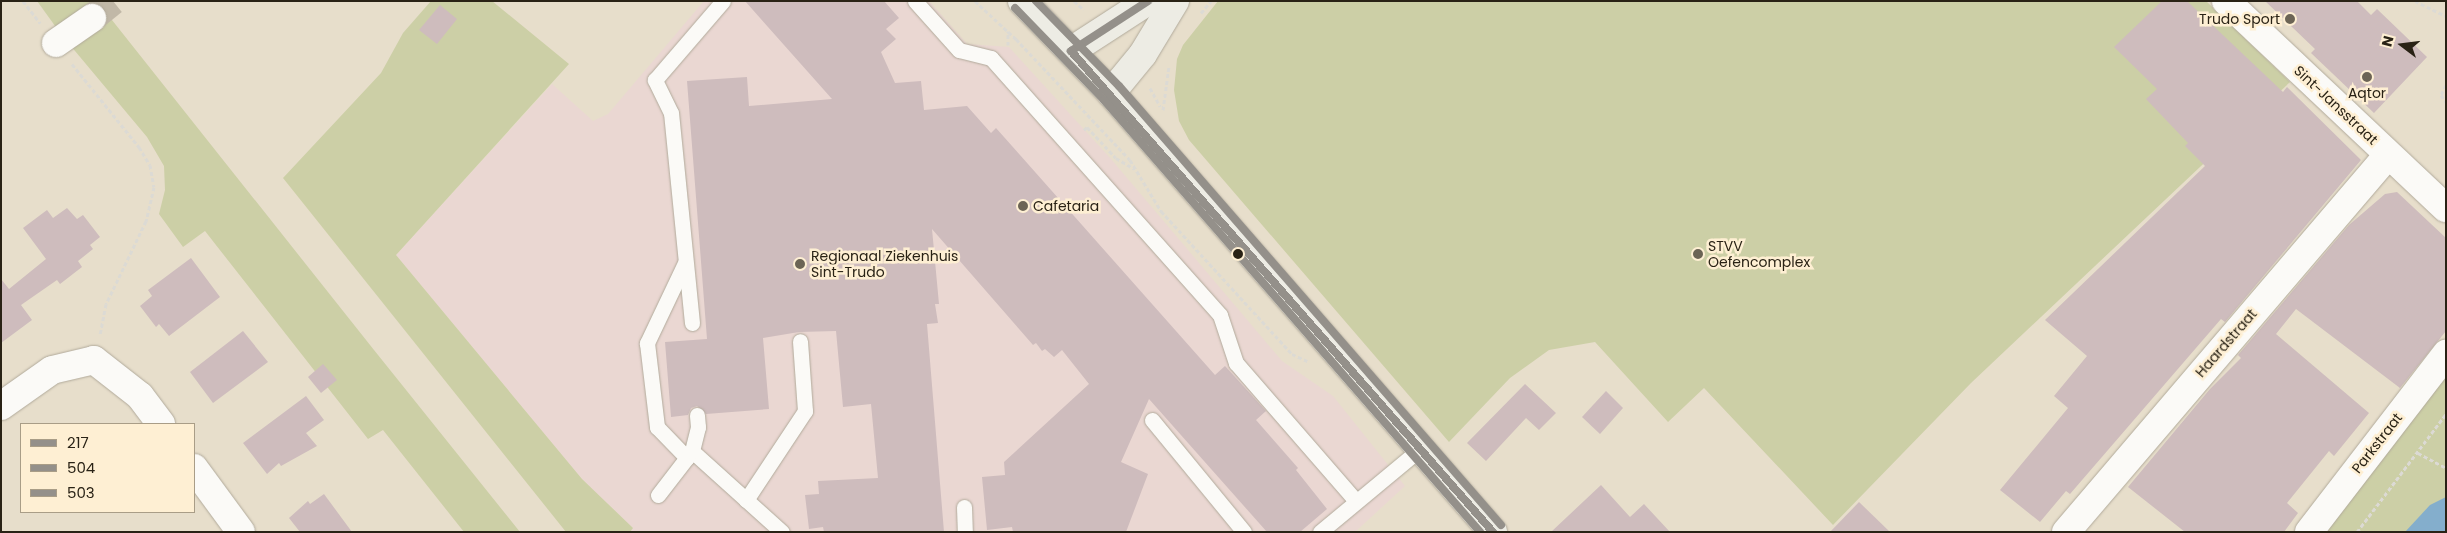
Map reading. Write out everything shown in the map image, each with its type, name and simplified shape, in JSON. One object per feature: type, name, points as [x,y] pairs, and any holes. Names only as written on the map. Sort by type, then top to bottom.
[{"type":"main road","points":[[1071,51],[1148,1]]},
{"type":"main road","points":[[1111,93],[1143,54],[1175,1]]},
{"type":"main road","points":[[1025,4],[1111,93],[1493,532]]},
{"type":"street","name":"Sint-Jansstraat","points":[[2226,1],[2446,208]]},
{"type":"street","points":[[56,43],[92,18]]},
{"type":"street","name":"Haardstraat","points":[[2066,532],[2388,155]]},
{"type":"street","name":"Parkstraat","points":[[2309,532],[2446,354]]},
{"type":"street","points":[[1,406],[52,370],[94,360],[140,396],[160,423]]},
{"type":"street","points":[[195,469],[241,532]]},
{"type":"lane","points":[[692,323],[671,113],[655,80],[723,1]]},
{"type":"lane","points":[[914,1],[958,50],[991,58],[999,66],[1220,315],[1236,363],[1356,501]]},
{"type":"lane","points":[[686,262],[647,343],[657,426],[782,532]]},
{"type":"lane","points":[[746,500],[805,411],[800,341]]},
{"type":"lane","points":[[658,494],[689,454],[698,427],[697,415]]},
{"type":"lane","points":[[1152,420],[1244,532]]},
{"type":"lane","points":[[1320,532],[1421,448]]},
{"type":"lane","points":[[964,507],[965,532]]},
{"type":"path","points":[[975,1],[1008,31],[1136,170],[1161,211],[1292,354],[1309,362]]},
{"type":"path","points":[[1199,15],[1211,1]]},
{"type":"path","points":[[2415,1],[2446,16]]},
{"type":"path","points":[[999,66],[1007,59],[1008,31],[1025,4]]},
{"type":"path","points":[[56,43],[139,147],[150,165],[154,187],[146,221],[106,304],[94,360]]},
{"type":"path","points":[[1163,110],[1171,58]]},
{"type":"path","points":[[2446,85],[2441,95],[2446,102]]},
{"type":"path","points":[[1082,132],[1087,127],[1116,158],[1136,170]]},
{"type":"path","points":[[1136,170],[1161,150]]},
{"type":"path","points":[[2357,532],[2446,414]]},
{"type":"path","points":[[2418,453],[2446,468]]},
{"type":"shaded area","name":"Regionaal Ziekenhuis Sint-Trudo","points":[[704,1],[929,1],[967,44],[1009,47],[1111,159],[1282,361],[1333,396],[1405,486],[1355,532],[630,532],[633,528],[582,479],[396,255],[552,84],[593,121],[608,114]]},
{"type":"green space","points":[[37,1],[91,1],[58,30]]},
{"type":"green space","points":[[431,1],[492,1],[569,64],[396,255],[582,479],[633,528],[630,532],[566,532],[283,178],[381,73],[403,33]]},
{"type":"green space","name":"STVV Oefencomplex","points":[[1218,1],[2206,1],[2290,82],[1971,383],[1833,525],[1704,388],[1668,422],[1595,342],[1549,350],[1510,378],[1449,442],[1189,140],[1179,121],[1174,90],[1177,59],[1183,45]]},
{"type":"green space","points":[[108,15],[520,532],[464,532],[383,430],[368,439],[205,231],[183,247],[159,214],[165,190],[164,166],[147,137],[70,45]]},
{"type":"green space","points":[[2446,372],[2446,532],[2322,532]]},
{"type":"water","points":[[2446,497],[2446,532],[2405,532],[2430,505]]},
{"type":"building","points":[[745,1],[884,1],[899,18],[886,29],[896,39],[881,52],[895,83],[921,81],[924,110],[967,106],[991,133],[996,128],[1215,375],[1225,366],[1266,411],[1256,420],[1298,468],[1296,470],[1327,509],[1300,532],[1267,532],[1149,399],[1121,462],[1148,474],[1126,532],[1013,532],[1012,527],[987,530],[982,477],[1005,475],[1004,462],[1089,384],[1062,350],[1054,357],[1045,349],[1042,351],[1036,343],[1033,345],[932,229],[939,304],[935,304],[938,323],[927,324],[944,532],[824,532],[823,527],[809,529],[805,495],[819,494],[818,481],[878,478],[871,404],[843,407],[836,331],[799,332],[763,338],[769,409],[706,414],[697,406],[691,408],[688,415],[671,417],[665,342],[707,339],[687,81],[747,77],[749,106],[832,99]]},
{"type":"building","points":[[2162,1],[2187,1],[2283,92],[2287,87],[2361,160],[2225,322],[2221,319],[2070,494],[2066,491],[2040,522],[2000,490],[2068,408],[2054,396],[2087,356],[2045,320],[2205,166],[2185,146],[2188,143],[2146,99],[2157,89],[2114,47]]},
{"type":"building","points":[[2265,1],[2357,1],[2371,15],[2377,9],[2427,57],[2374,113],[2311,53],[2315,49]]},
{"type":"building","points":[[440,5],[457,19],[437,44],[419,30]]},
{"type":"building","points":[[2397,192],[2446,238],[2446,331],[2400,388],[2296,309],[2276,334],[2369,413],[2334,456],[2329,451],[2287,503],[2298,513],[2284,532],[2185,532],[2128,487],[2210,389],[2241,358],[2238,355],[2349,225],[2385,194]]},
{"type":"building","points":[[67,208],[77,219],[83,215],[100,237],[90,245],[93,249],[78,261],[82,267],[60,284],[57,280],[21,305],[32,320],[1,343],[1,279],[9,289],[46,259],[23,228],[47,210],[53,218]]},
{"type":"building","points":[[191,258],[220,297],[169,336],[159,324],[156,327],[140,306],[152,296],[148,290]]},
{"type":"building","points":[[243,331],[268,362],[213,403],[190,372]]},
{"type":"building","points":[[323,364],[337,380],[321,393],[308,377]]},
{"type":"building","points":[[1525,384],[1556,413],[1539,430],[1526,418],[1486,461],[1467,443]]},
{"type":"building","points":[[1606,391],[1623,408],[1600,434],[1582,417]]},
{"type":"building","points":[[306,396],[324,420],[306,433],[317,446],[281,466],[279,463],[267,474],[243,443]]},
{"type":"building","points":[[1601,485],[1630,517],[1644,504],[1670,532],[1551,532]]},
{"type":"building","points":[[324,494],[352,532],[300,532],[289,518],[308,501],[310,504]]},
{"type":"building","points":[[1859,502],[1890,532],[1830,532]]},
{"type":"tunnel","points":[[92,18],[113,1]]},
{"type":"transit line","name":"503","points":[[1036,1],[1119,86],[1501,525]]},
{"type":"transit line","name":"217","points":[[1148,1],[1071,51],[1493,532]]},
{"type":"transit line","name":"504","points":[[1015,8],[1104,100],[1480,532]]},
{"type":"place","name":"Trudo Sport","points":[[2290,19]]},
{"type":"place","name":"Aqtor","points":[[2367,77]]},
{"type":"place","name":"Cafetaria","points":[[1023,206]]},
{"type":"place","name":"STVV Oefencomplex","points":[[1698,254]]},
{"type":"place","name":"Regionaal Ziekenhuis Sint-Trudo","points":[[800,264]]}]
